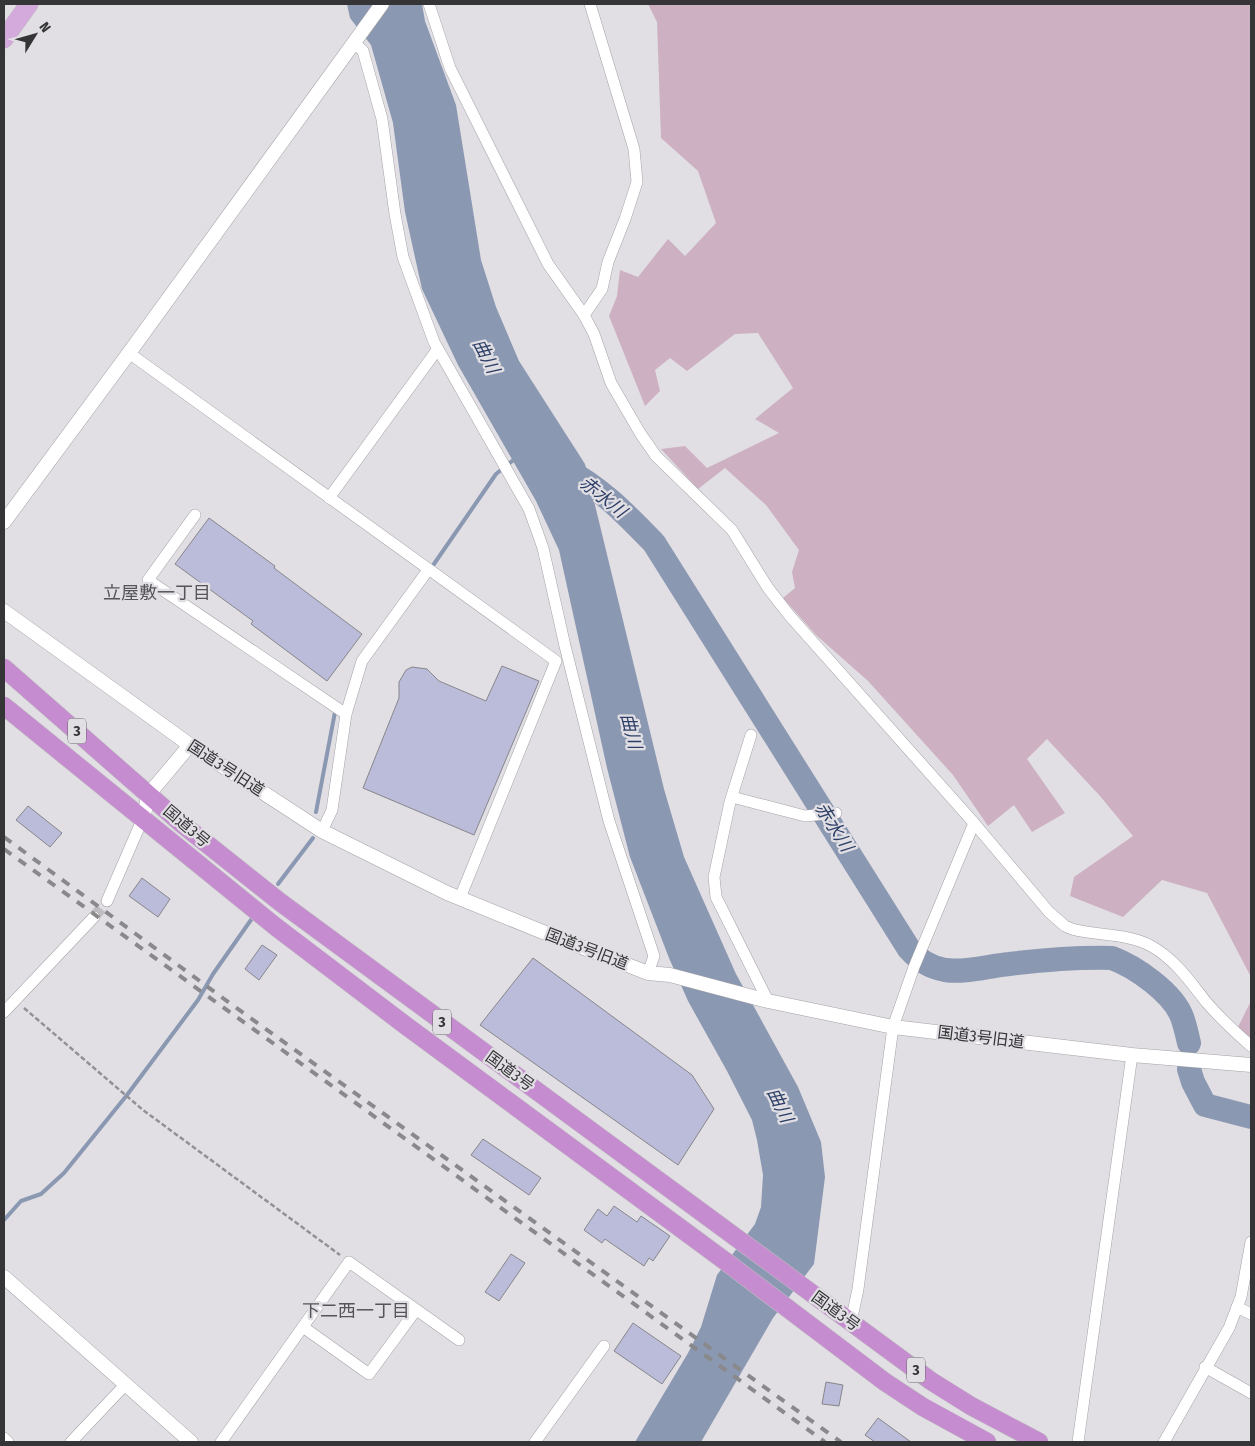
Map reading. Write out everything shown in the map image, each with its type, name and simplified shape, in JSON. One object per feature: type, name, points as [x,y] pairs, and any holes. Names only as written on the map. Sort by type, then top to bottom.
[{"type":"highway","points":[[4,662],[18,680]]},
{"type":"highway","name":"国道3号","points":[[4,668],[182,824],[280,902],[931,1380],[971,1406],[1039,1442]]},
{"type":"highway","name":"国道3号","points":[[4,706],[276,926],[405,1025],[725,1261],[885,1382],[923,1407],[987,1442]]},
{"type":"highway","points":[[4,716],[59,751]]},
{"type":"main road","points":[[4,39],[29,4]]},
{"type":"street","points":[[4,522],[382,4]]},
{"type":"street","points":[[430,4],[450,68],[548,264],[584,315],[594,334],[611,383],[640,433],[656,456],[732,530],[768,588],[789,615],[974,823],[1056,919],[1072,929],[1128,938],[1150,945],[1166,956],[1186,976],[1228,1026],[1251,1046]]},
{"type":"street","points":[[584,315],[602,289],[608,262],[637,182],[634,149],[590,4]]},
{"type":"street","points":[[356,40],[364,51],[382,119],[403,257],[438,350],[529,509],[543,548],[565,646],[609,821],[654,956],[648,973]]},
{"type":"street","points":[[329,498],[438,350]]},
{"type":"street","points":[[129,353],[556,661],[460,898]]},
{"type":"street","points":[[195,515],[148,580],[346,714]]},
{"type":"street","points":[[322,830],[332,810],[346,714],[362,661],[428,570]]},
{"type":"street","name":"国道3号旧道","points":[[4,611],[190,745],[322,830],[460,898],[648,973],[670,975],[768,1001],[893,1027],[1132,1055],[1251,1065]]},
{"type":"street","points":[[751,735],[732,797],[714,877],[716,897],[768,1001]]},
{"type":"street","points":[[107,901],[143,818],[149,794],[190,745]]},
{"type":"street","points":[[732,797],[805,816],[836,813]]},
{"type":"street","points":[[851,1322],[858,1289],[893,1027],[918,958],[974,823]]},
{"type":"street","points":[[4,1012],[94,917]]},
{"type":"street","points":[[1078,1442],[1132,1055]]},
{"type":"street","points":[[1164,1442],[1229,1328],[1240,1297],[1251,1242]]},
{"type":"street","points":[[221,1442],[349,1262],[459,1340]]},
{"type":"street","points":[[4,1278],[191,1442]]},
{"type":"street","points":[[1237,1307],[1251,1314]]},
{"type":"street","points":[[303,1327],[369,1374],[416,1310]]},
{"type":"street","points":[[535,1442],[604,1346]]},
{"type":"street","points":[[1206,1367],[1251,1393]]},
{"type":"street","points":[[71,1442],[125,1384]]},
{"type":"street","points":[[4,1438],[8,1442]]},
{"type":"path","points":[[15,1000],[131,1100],[349,1262]]},
{"type":"shaded area","points":[[648,4],[1251,4],[1251,977],[1207,893],[1162,880],[1123,917],[1070,896],[1074,877],[1133,836],[1100,796],[1047,739],[1027,759],[1065,813],[1032,832],[1014,805],[988,826],[953,775],[868,681],[816,635],[783,598],[795,588],[792,572],[799,550],[766,505],[725,468],[698,489],[661,449],[685,446],[707,468],[779,433],[755,419],[793,388],[758,333],[735,334],[687,371],[670,358],[655,370],[660,391],[645,406],[609,316],[617,296],[620,270],[638,277],[668,239],[685,256],[716,223],[698,171],[661,138],[657,22]]},
{"type":"shaded area","points":[[1251,1001],[1251,1039],[1237,1029]]},
{"type":"water","name":"曲川","points":[[347,4],[422,4],[425,21],[456,105],[481,260],[496,307],[519,361],[585,464],[664,789],[684,857],[736,974],[798,1087],[821,1142],[825,1177],[814,1264],[773,1318],[701,1442],[635,1442],[688,1353],[701,1327],[717,1275],[755,1224],[761,1207],[763,1175],[757,1140],[752,1120],[688,1001],[669,958],[630,857],[607,768],[559,550],[536,501],[458,365],[422,289],[405,212],[393,123],[371,45],[350,18]]},
{"type":"building","points":[[209,518],[275,566],[274,568],[362,634],[327,681],[251,624],[253,621],[175,564]]},
{"type":"building","points":[[502,666],[539,681],[474,835],[363,788],[399,698],[399,682],[406,670],[412,667],[427,669],[439,681],[486,701]]},
{"type":"building","points":[[28,806],[62,833],[50,847],[16,820]]},
{"type":"building","points":[[142,878],[170,899],[158,917],[129,896]]},
{"type":"building","points":[[262,945],[277,955],[259,980],[245,969]]},
{"type":"building","points":[[533,958],[692,1075],[714,1109],[678,1165],[480,1025]]},
{"type":"building","points":[[483,1139],[541,1178],[529,1195],[471,1155]]},
{"type":"building","points":[[614,1206],[637,1222],[641,1216],[670,1236],[653,1261],[649,1258],[644,1266],[605,1239],[602,1243],[584,1230],[598,1209],[607,1216]]},
{"type":"building","points":[[511,1254],[525,1263],[499,1301],[485,1292]]},
{"type":"building","points":[[633,1323],[681,1356],[662,1384],[614,1351]]},
{"type":"building","points":[[826,1382],[843,1385],[839,1406],[822,1404]]},
{"type":"building","points":[[878,1418],[911,1442],[875,1442],[865,1435]]},
{"type":"waterway","points":[[434,564],[496,474],[516,458]]},
{"type":"waterway","name":"赤水川","points":[[562,467],[600,492],[654,543],[909,949],[934,967],[953,971],[1048,960],[1112,958],[1142,974],[1171,999],[1182,1017],[1189,1043]]},
{"type":"waterway","points":[[316,812],[335,712]]},
{"type":"waterway","points":[[278,884],[313,838]]},
{"type":"waterway","points":[[4,1220],[21,1201],[41,1194],[64,1173],[127,1095],[198,1000],[213,974],[253,917]]},
{"type":"waterway","name":"赤水川","points":[[1189,1069],[1193,1082],[1205,1105],[1251,1117]]},
{"type":"tunnel","points":[[94,917],[107,901]]},
{"type":"railway","points":[[4,837],[231,1004],[841,1442]]},
{"type":"railway","points":[[4,849],[825,1442]]},
{"type":"district","name":"立屋敷一丁目","points":[[157,593]]},
{"type":"district","name":"下二西一丁目","points":[[356,1311]]}]
